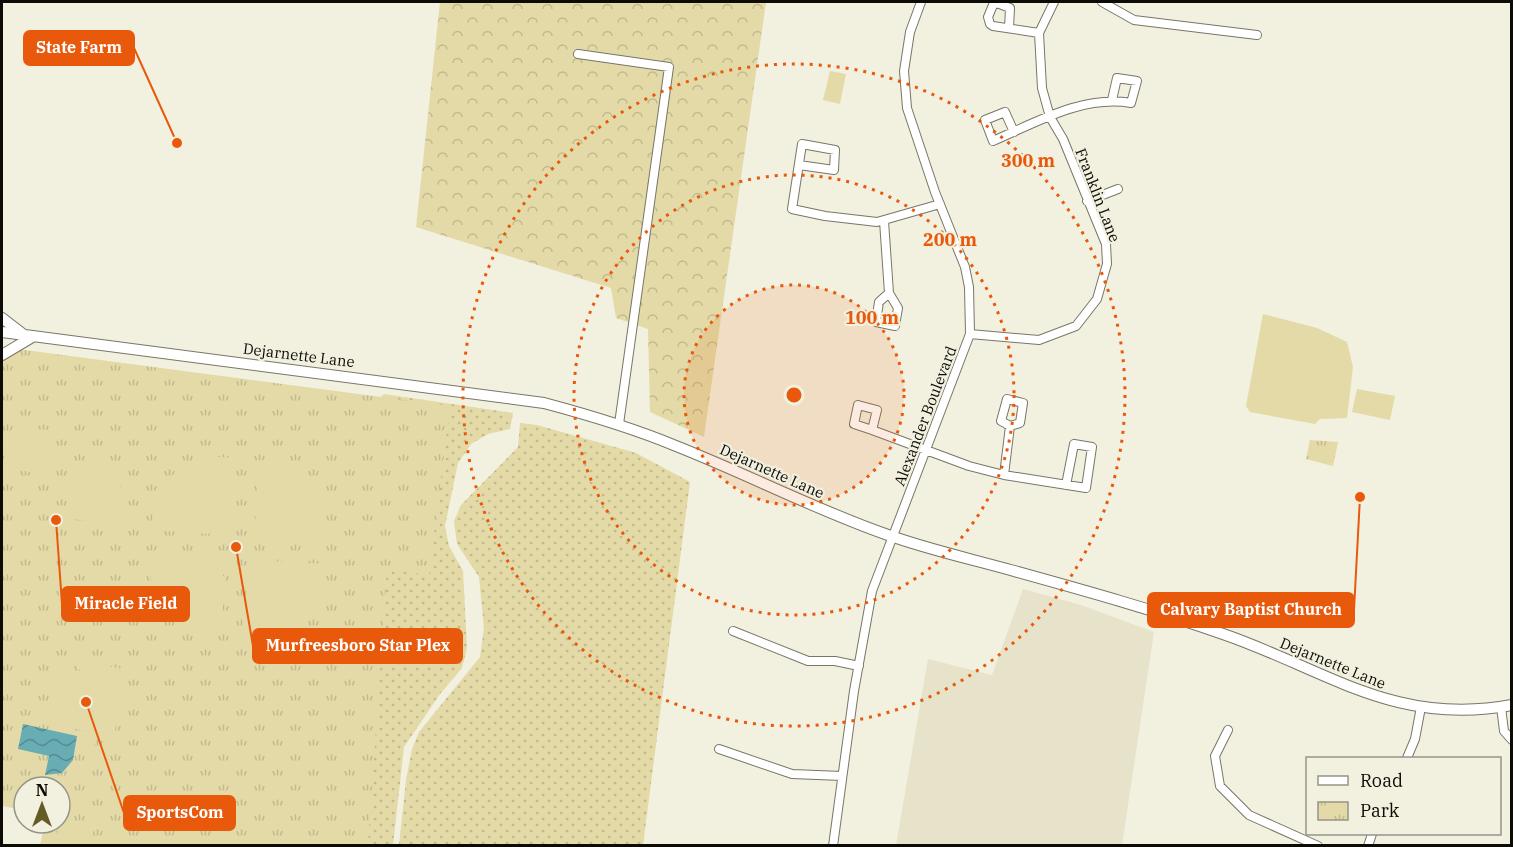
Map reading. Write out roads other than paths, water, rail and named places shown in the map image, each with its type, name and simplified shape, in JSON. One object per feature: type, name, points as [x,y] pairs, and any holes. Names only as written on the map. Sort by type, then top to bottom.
[{"type":"main road","points":[[2,318],[29,335],[2,355]]},
{"type":"main road","name":"Dejarnette Lane","points":[[2,332],[544,403],[619,424],[686,450],[830,514],[891,536],[1129,603],[1226,635],[1349,689],[1385,700],[1421,707],[1506,706]]},
{"type":"street","name":"Alexander Boulevard","points":[[833,846],[872,591],[891,536],[960,366],[970,334],[969,287],[965,267],[940,204],[907,108],[904,71],[910,32],[921,2]]},
{"type":"street","name":"Franklin Lane","points":[[970,334],[1039,340],[1076,326],[1097,299],[1107,264],[1106,244],[1063,139],[1050,117],[1042,88],[1039,33],[1054,2]]},
{"type":"street","points":[[1102,2],[1134,20],[1257,35]]},
{"type":"street","points":[[1010,28],[1039,33]]},
{"type":"street","points":[[578,54],[669,67],[619,424]]},
{"type":"street","points":[[1014,132],[1084,104],[1112,100]]},
{"type":"street","points":[[800,165],[834,170],[835,150],[802,144],[792,209],[825,216],[884,220],[940,204]]},
{"type":"street","points":[[1087,201],[1118,189]]},
{"type":"street","points":[[884,220],[889,293]]},
{"type":"street","points":[[1004,475],[1010,426]]},
{"type":"street","points":[[872,430],[926,448],[969,466],[1004,475],[1066,485],[1086,488],[1092,447],[1074,444],[1066,485]]},
{"type":"street","points":[[733,631],[808,661],[835,661],[859,666]]},
{"type":"street","points":[[1506,706],[1504,730],[1512,741]]},
{"type":"street","points":[[1408,757],[1415,740],[1421,707]]},
{"type":"street","points":[[1228,730],[1215,756],[1220,786],[1250,814],[1318,846]]},
{"type":"street","points":[[719,749],[792,774],[842,776]]},
{"type":"water","points":[[23,724],[77,736],[73,760],[62,773],[45,775],[49,756],[18,749]]},
{"type":"place","name":"State Farm","points":[[177,143]]},
{"type":"place","name":"Calvary Baptist Church","points":[[1360,497]]},
{"type":"place","name":"Miracle Field","points":[[56,520]]},
{"type":"place","name":"Murfreesboro Star Plex","points":[[236,547]]},
{"type":"place","name":"SportsCom","points":[[86,702]]}]
